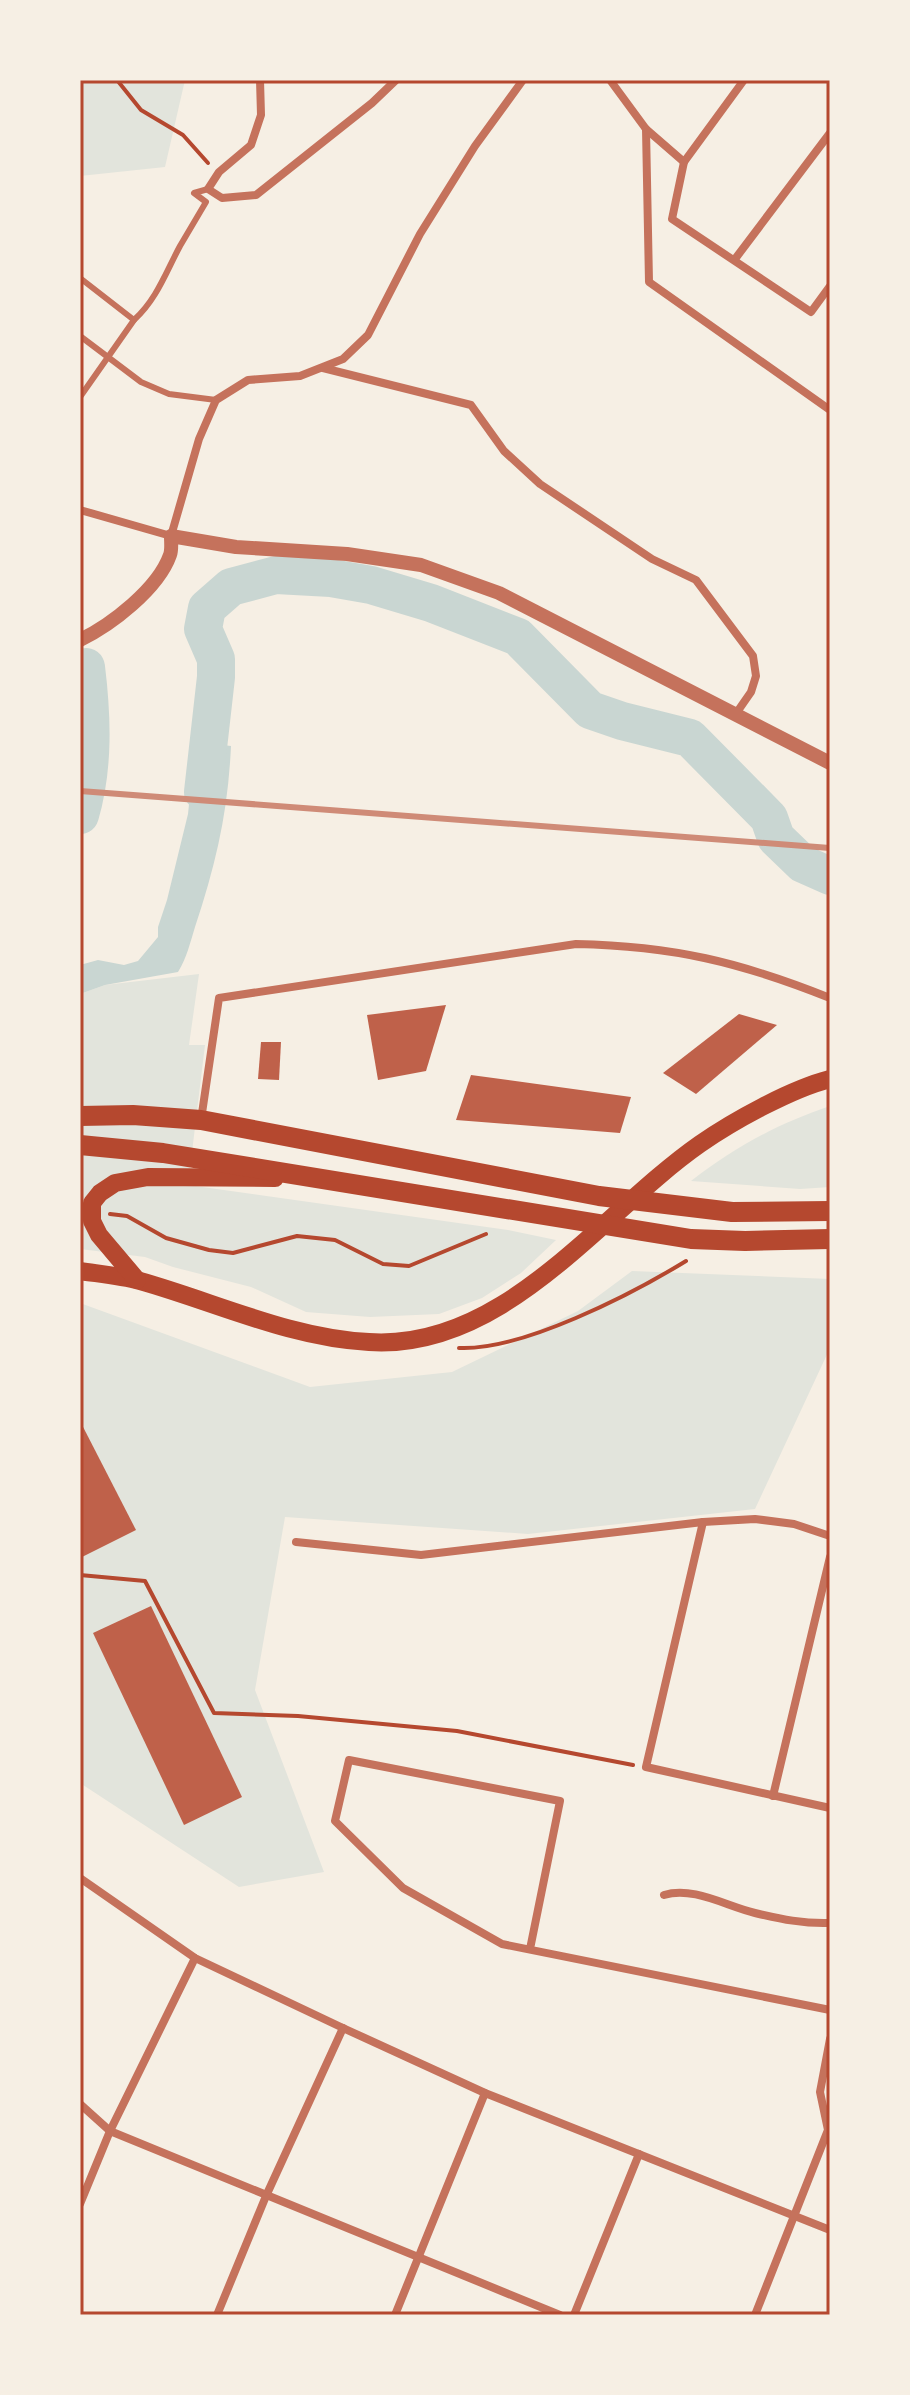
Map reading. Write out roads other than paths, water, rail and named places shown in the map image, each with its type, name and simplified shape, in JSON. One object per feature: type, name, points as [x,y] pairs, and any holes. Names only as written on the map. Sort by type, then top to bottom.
[{"type":"highway","points":[[80,1116],[133,1115],[201,1120],[599,1196],[732,1212],[830,1211]]},
{"type":"highway","points":[[80,1145],[163,1153],[691,1239],[830,1239]]},
{"type":"main road","points":[[80,1271],[137,1280],[314,1336],[371,1343],[421,1338],[468,1322],[511,1300],[550,1271],[699,1144],[758,1110],[830,1079]]},
{"type":"main road","points":[[137,1280],[99,1235],[90,1212],[92,1203],[100,1193],[115,1183],[137,1179],[314,1178]]},
{"type":"street","points":[[260,80],[261,115],[251,145],[217,174],[208,189],[222,198],[256,195],[372,103],[396,80]]},
{"type":"street","points":[[80,640],[98,632],[128,610],[153,581],[170,554],[171,536],[199,439],[216,400],[248,380],[300,376],[322,368],[343,359],[368,335],[420,234],[475,146],[523,80]]},
{"type":"street","points":[[610,80],[646,129],[684,162]]},
{"type":"street","points":[[744,80],[684,162],[672,219],[811,312],[830,286]]},
{"type":"street","points":[[646,129],[649,282],[830,410]]},
{"type":"street","points":[[735,259],[830,133]]},
{"type":"street","points":[[322,368],[471,405],[504,451],[540,484],[652,559],[696,580],[753,656],[756,676],[751,692],[735,715]]},
{"type":"street","points":[[80,510],[171,536],[236,547],[347,554],[421,565],[499,593],[830,763]]},
{"type":"street","points":[[201,1120],[219,998],[576,944],[627,945],[720,960],[830,998]]},
{"type":"street","points":[[296,1542],[421,1555],[703,1522],[755,1519],[794,1524],[830,1536]]},
{"type":"street","points":[[703,1522],[646,1767],[830,1808]]},
{"type":"street","points":[[773,1796],[830,1557]]},
{"type":"street","points":[[530,1949],[560,1801],[349,1760],[335,1821],[403,1888],[502,1944],[830,2010]]},
{"type":"street","points":[[80,1878],[195,1958],[343,2028],[485,2093],[830,2230]]},
{"type":"street","points":[[664,1895],[680,1890],[753,1913],[804,1924],[830,1923]]},
{"type":"street","points":[[80,2204],[110,2131],[195,1958]]},
{"type":"street","points":[[217,2315],[266,2196],[343,2028]]},
{"type":"street","points":[[755,2315],[828,2130],[820,2092],[830,2039]]},
{"type":"street","points":[[395,2315],[485,2093]]},
{"type":"street","points":[[80,2104],[110,2131],[560,2315]]},
{"type":"street","points":[[574,2315],[639,2154]]},
{"type":"lane","points":[[81,392],[168,276],[179,249],[206,202],[194,193],[208,189]]},
{"type":"lane","points":[[80,278],[134,320]]},
{"type":"lane","points":[[80,336],[141,382],[169,394],[216,400]]},
{"type":"waterway","points":[[203,792],[216,677],[216,659],[203,629],[207,608],[231,587],[276,575],[331,578],[371,585],[431,603],[518,637],[590,710],[690,738],[769,818],[776,838],[803,864],[830,876]]},
{"type":"waterway","points":[[80,815],[88,779],[90,741],[86,667]]},
{"type":"railway","points":[[80,791],[830,848]]}]
